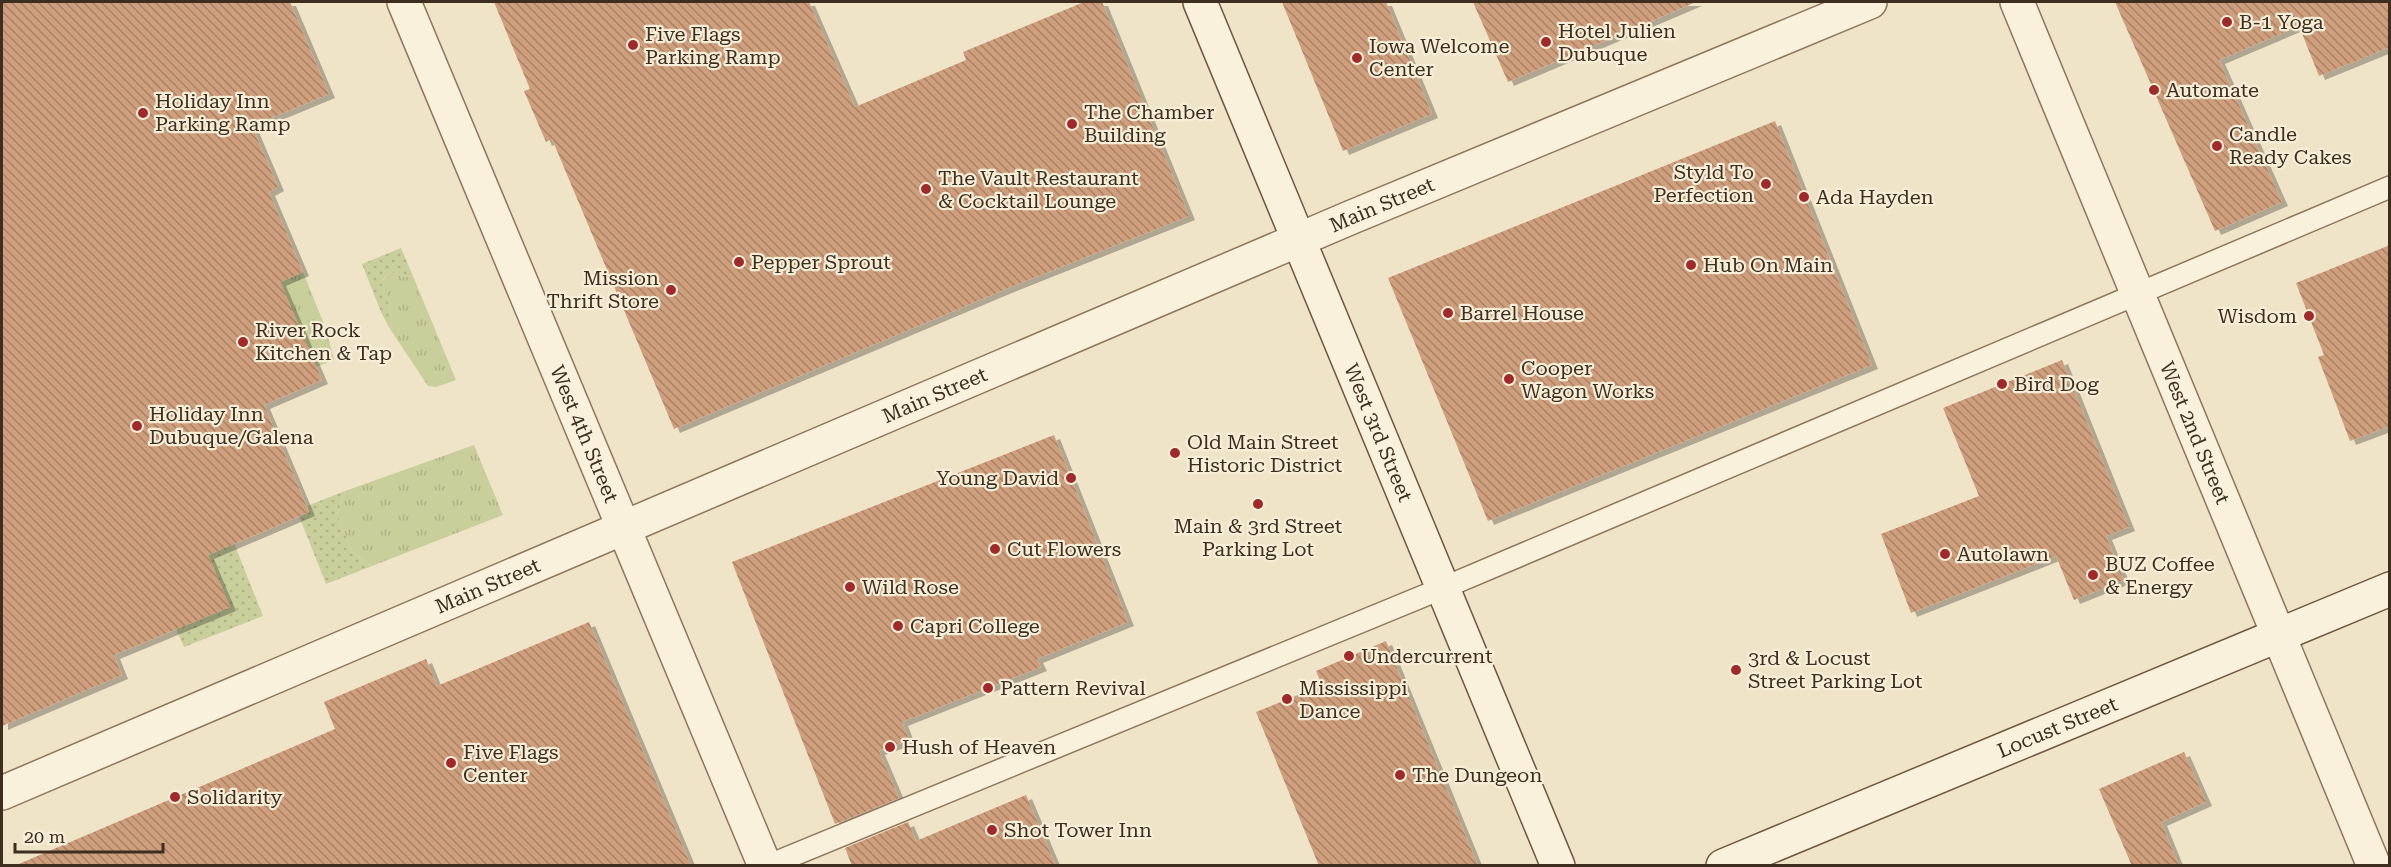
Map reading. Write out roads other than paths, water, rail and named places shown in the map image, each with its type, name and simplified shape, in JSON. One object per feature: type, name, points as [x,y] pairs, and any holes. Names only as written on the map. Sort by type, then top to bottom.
[{"type":"street","name":"West 4th Street","points":[[404,2],[766,866]]},
{"type":"street","name":"West 3rd Street","points":[[1200,2],[1558,866]]},
{"type":"street","name":"Main Street","points":[[2,793],[1299,240],[1870,2]]},
{"type":"street","name":"West 2nd Street","points":[[2017,2],[2374,866]]},
{"type":"street","name":"Locust Street","points":[[1723,866],[2390,589]]},
{"type":"lane","points":[[766,866],[1443,588],[2390,187]]},
{"type":"place","name":"B-1 Yoga","points":[[2227,22]]},
{"type":"place","name":"Hotel Julien Dubuque","points":[[1546,42]]},
{"type":"place","name":"Five Flags Parking Ramp","points":[[633,45]]},
{"type":"place","name":"Iowa Welcome Center","points":[[1357,58]]},
{"type":"place","name":"Automate","points":[[2154,90]]},
{"type":"place","name":"Holiday Inn Parking Ramp","points":[[143,113]]},
{"type":"place","name":"The Chamber Building","points":[[1072,124]]},
{"type":"place","name":"Candle Ready Cakes","points":[[2217,146]]},
{"type":"place","name":"Styld To Perfection","points":[[1766,184]]},
{"type":"place","name":"The Vault Restaurant & Cocktail Lounge","points":[[926,189]]},
{"type":"place","name":"Ada Hayden","points":[[1804,197]]},
{"type":"place","name":"Pepper Sprout","points":[[739,262]]},
{"type":"place","name":"Hub On Main","points":[[1691,265]]},
{"type":"place","name":"Mission Thrift Store","points":[[671,290]]},
{"type":"place","name":"Barrel House","points":[[1448,313]]},
{"type":"place","name":"Wisdom","points":[[2309,316]]},
{"type":"place","name":"River Rock Kitchen & Tap","points":[[243,342]]},
{"type":"place","name":"Cooper Wagon Works","points":[[1509,379]]},
{"type":"place","name":"Bird Dog","points":[[2002,384]]},
{"type":"place","name":"Holiday Inn Dubuque/Galena","points":[[137,426]]},
{"type":"place","name":"Old Main Street Historic District","points":[[1175,453]]},
{"type":"place","name":"Young David","points":[[1071,478]]},
{"type":"place","name":"Main & 3rd Street Parking Lot","points":[[1258,504]]},
{"type":"place","name":"Cut Flowers","points":[[995,549]]},
{"type":"place","name":"Autolawn","points":[[1945,554]]},
{"type":"place","name":"BUZ Coffee & Energy","points":[[2093,575]]},
{"type":"place","name":"Wild Rose","points":[[850,587]]},
{"type":"place","name":"Capri College","points":[[898,626]]},
{"type":"place","name":"Undercurrent","points":[[1349,656]]},
{"type":"place","name":"3rd & Locust Street Parking Lot","points":[[1736,670]]},
{"type":"place","name":"Pattern Revival","points":[[988,688]]},
{"type":"place","name":"Mississippi Dance","points":[[1287,699]]},
{"type":"place","name":"Hush of Heaven","points":[[890,747]]},
{"type":"place","name":"Five Flags Center","points":[[451,763]]},
{"type":"place","name":"The Dungeon","points":[[1400,775]]},
{"type":"place","name":"Solidarity","points":[[175,797]]},
{"type":"place","name":"Shot Tower Inn","points":[[992,830]]}]
